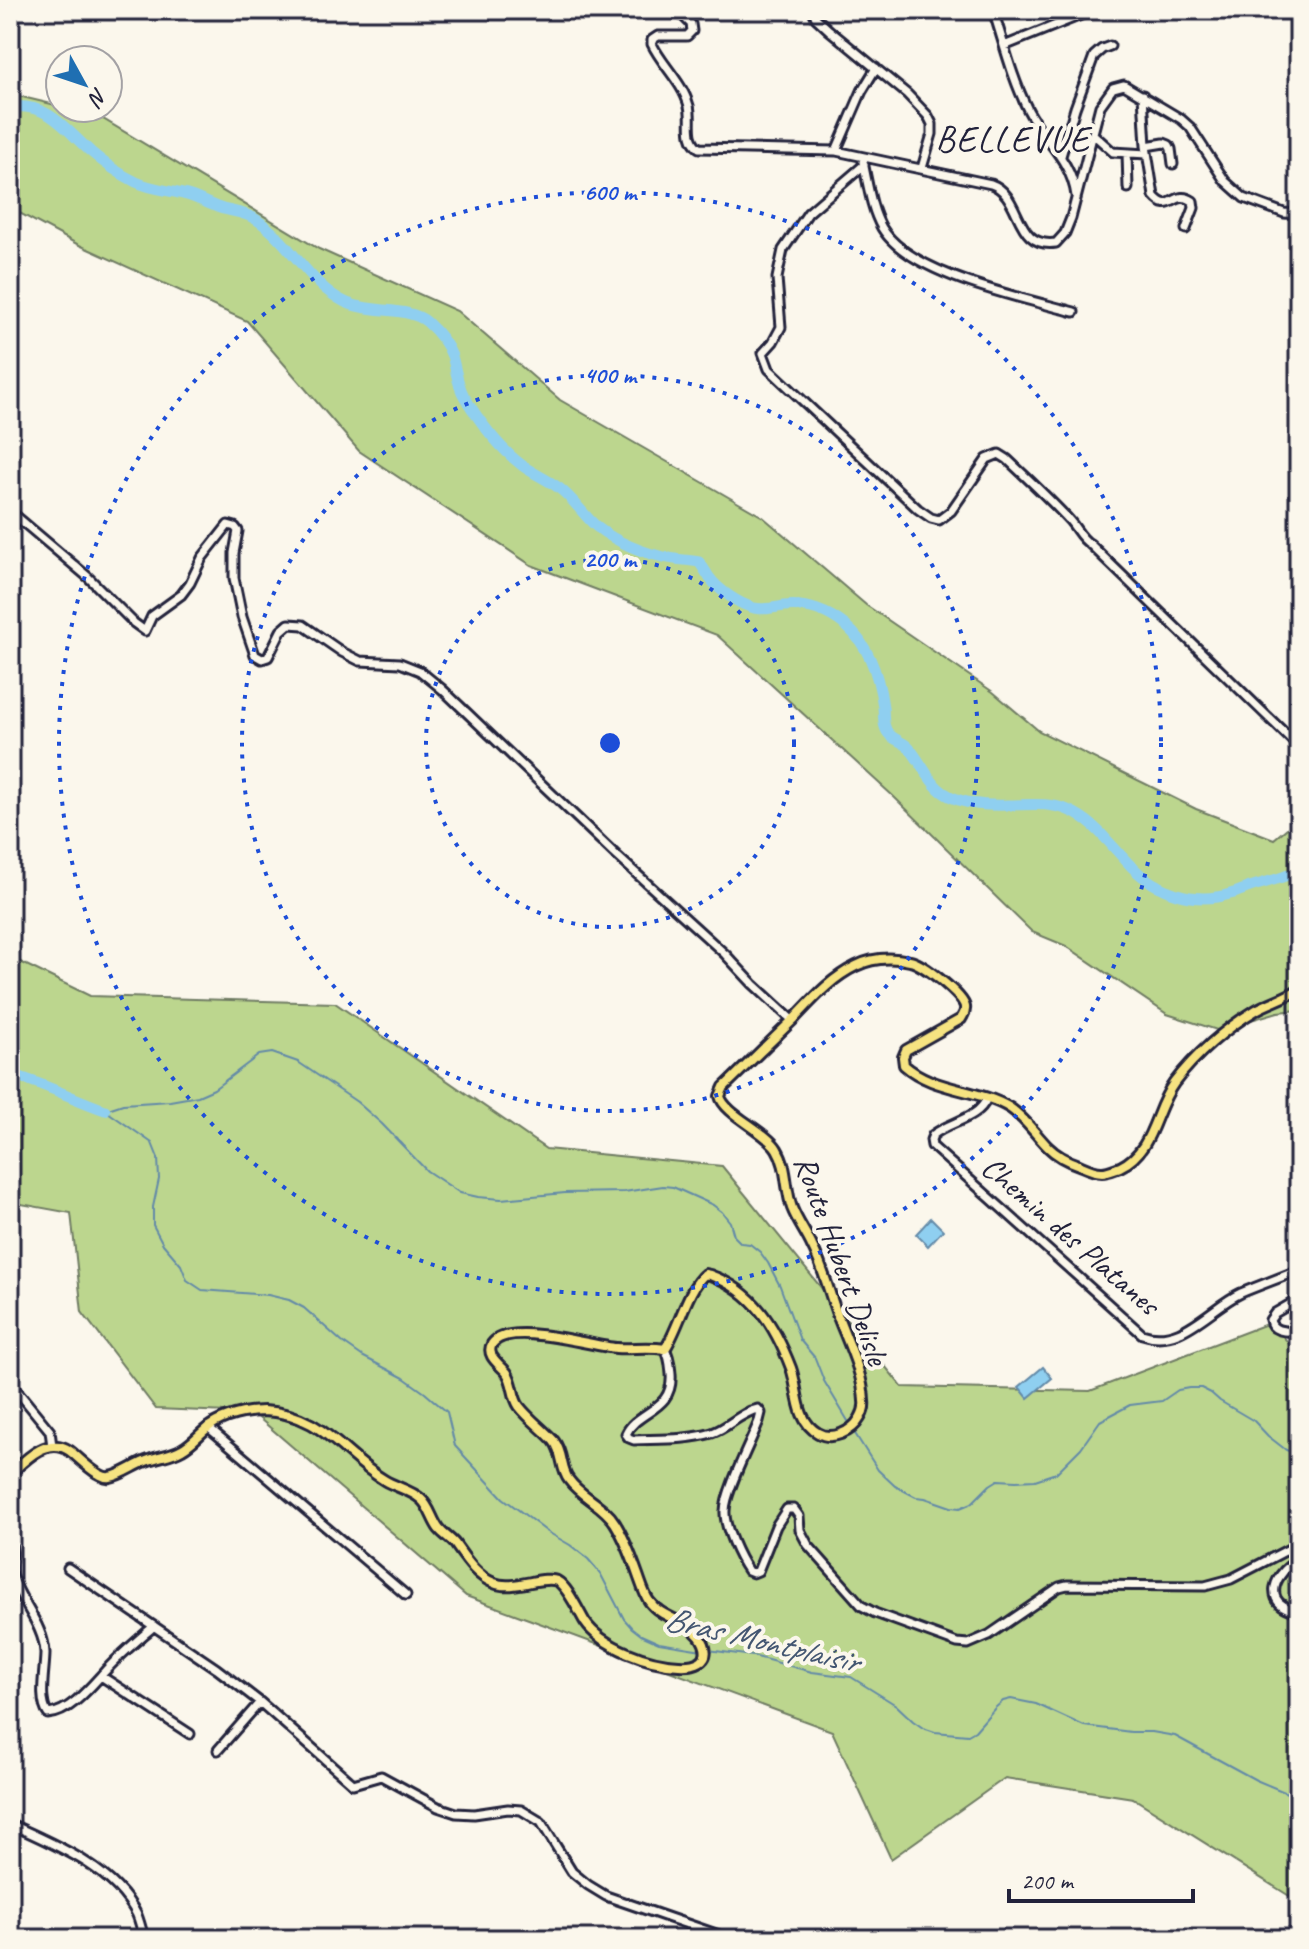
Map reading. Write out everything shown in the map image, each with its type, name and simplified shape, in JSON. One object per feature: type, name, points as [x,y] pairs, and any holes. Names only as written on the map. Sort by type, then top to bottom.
[{"type":"main road","name":"Route Hubert Delisle","points":[[665,1349],[697,1281],[705,1274],[719,1278],[744,1293],[760,1308],[791,1368],[805,1421],[818,1433],[832,1437],[857,1423],[864,1408],[858,1372],[813,1248],[790,1203],[779,1151],[725,1105],[721,1092],[829,984],[860,964],[884,959],[916,963],[959,997],[965,1006],[961,1019],[906,1050],[904,1065],[934,1082],[999,1102],[1013,1110],[1065,1160],[1103,1172],[1134,1158],[1143,1147],[1173,1084],[1223,1034],[1255,1011],[1299,989]]},
{"type":"main road","points":[[10,1474],[36,1452],[52,1446],[63,1447],[92,1470],[104,1477],[112,1477],[147,1460],[186,1447],[220,1420],[267,1411],[299,1418],[329,1434],[379,1477],[417,1495],[424,1501],[439,1529],[465,1560],[493,1583],[509,1586],[548,1580],[558,1582],[588,1627],[609,1643],[648,1659],[678,1665],[697,1664],[703,1661],[705,1655],[703,1640],[649,1602],[614,1521],[566,1477],[557,1445],[519,1405],[509,1376],[492,1357],[490,1350],[497,1340],[528,1333],[615,1348],[665,1349]]},
{"type":"street","points":[[677,10],[691,24],[692,31],[687,36],[658,36],[652,44],[685,97],[690,115],[690,136],[695,145],[704,149],[836,151],[998,186],[1009,197],[1020,223],[1029,234],[1040,243],[1056,243],[1069,225],[1077,201],[1100,106],[1113,88],[1124,85],[1190,127],[1225,181],[1244,198],[1284,213],[1299,214]]},
{"type":"street","points":[[813,10],[816,18],[829,30],[907,94],[928,116],[932,134],[922,168]]},
{"type":"street","points":[[993,10],[1009,66],[1036,124],[1071,173],[1077,201]]},
{"type":"street","points":[[1004,46],[1089,10]]},
{"type":"street","points":[[1061,156],[1094,56],[1110,46]]},
{"type":"street","points":[[836,151],[862,91],[876,68]]},
{"type":"street","points":[[1143,95],[1154,196],[1166,205],[1182,196],[1193,201],[1194,208],[1186,229]]},
{"type":"street","points":[[1093,134],[1113,152],[1147,150],[1164,143],[1169,145],[1173,164]]},
{"type":"street","points":[[1127,153],[1128,188]]},
{"type":"street","points":[[862,156],[872,201],[883,229],[904,250],[943,272],[1074,312]]},
{"type":"street","points":[[864,165],[808,213],[783,250],[777,278],[781,327],[763,353],[769,369],[931,518],[939,520],[951,511],[987,459],[999,454],[1007,459],[1069,520],[1083,540],[1171,621],[1299,747]]},
{"type":"street","points":[[10,511],[88,577],[145,631],[152,616],[181,595],[223,529],[228,525],[235,527],[238,537],[234,553],[234,578],[242,617],[255,655],[262,659],[268,657],[281,631],[289,624],[303,625],[360,661],[400,663],[420,671],[792,1020]]},
{"type":"street","name":"Chemin des Platanes","points":[[987,1098],[976,1112],[933,1135],[932,1146],[1142,1334],[1159,1337],[1183,1331],[1240,1294],[1299,1270]]},
{"type":"street","points":[[1299,1299],[1275,1313],[1270,1320],[1273,1328],[1299,1332]]},
{"type":"street","points":[[665,1349],[669,1355],[670,1387],[653,1411],[630,1427],[626,1434],[629,1438],[709,1434],[754,1409],[761,1413],[724,1514],[748,1571],[758,1571],[780,1518],[787,1509],[794,1509],[808,1545],[862,1606],[957,1643],[968,1644],[989,1635],[1059,1587],[1205,1586],[1231,1579],[1299,1546]]},
{"type":"street","points":[[10,1382],[50,1431],[52,1446]]},
{"type":"street","points":[[208,1427],[406,1595]]},
{"type":"street","points":[[10,1542],[14,1554],[12,1575],[44,1645],[42,1702],[48,1714],[58,1713],[92,1686],[154,1626]]},
{"type":"street","points":[[1299,1561],[1287,1566],[1281,1574],[1275,1597],[1287,1608],[1299,1612]]},
{"type":"street","points":[[68,1568],[217,1669],[260,1702],[353,1784],[381,1776],[438,1807],[464,1814],[521,1810],[541,1822],[572,1872],[606,1896],[737,1939]]},
{"type":"street","points":[[101,1676],[190,1734]]},
{"type":"street","points":[[218,1750],[260,1702]]},
{"type":"street","points":[[10,1825],[81,1857],[102,1874],[123,1894],[137,1915],[144,1939]]},
{"type":"green space","points":[[10,94],[44,102],[44,124],[111,124],[319,249],[457,311],[560,400],[763,517],[866,605],[993,692],[1039,731],[1196,809],[1274,839],[1299,818],[1299,1010],[1278,1012],[1217,1030],[1167,1014],[1066,946],[1032,932],[893,796],[717,635],[531,565],[359,451],[247,321],[77,244],[10,208]]},
{"type":"green space","points":[[10,957],[90,996],[335,1003],[546,1149],[722,1166],[902,1387],[1090,1391],[1272,1322],[1299,1357],[1299,1902],[1133,1798],[1005,1778],[891,1859],[832,1731],[466,1596],[253,1413],[156,1409],[82,1312],[71,1213],[10,1202]]},
{"type":"water","points":[[931,1218],[943,1230],[928,1246],[916,1234]]},
{"type":"water","points":[[1043,1367],[1052,1378],[1028,1398],[1019,1387]]},
{"type":"waterway","points":[[10,107],[46,113],[102,161],[136,182],[188,195],[253,218],[269,229],[321,285],[345,302],[410,314],[427,322],[447,346],[462,391],[490,434],[523,466],[564,492],[605,532],[650,554],[699,562],[718,587],[748,606],[762,609],[801,606],[839,621],[861,642],[872,662],[887,732],[908,747],[934,784],[953,798],[980,804],[1061,807],[1094,827],[1152,883],[1189,897],[1230,894],[1299,870]]},
{"type":"waterway","points":[[105,1110],[123,1104],[198,1096],[214,1089],[259,1055],[272,1053],[298,1062],[357,1102],[427,1171],[460,1193],[501,1199],[673,1187],[713,1205],[730,1222],[734,1236],[760,1252],[780,1286],[800,1340],[815,1358],[824,1381],[851,1426]]},
{"type":"waterway","points":[[10,1074],[105,1110]]},
{"type":"waterway","name":"Bras Montplaisir","points":[[105,1110],[152,1143],[158,1158],[159,1179],[153,1225],[163,1244],[181,1265],[187,1280],[202,1290],[268,1295],[289,1300],[304,1308],[362,1356],[425,1393],[447,1412],[455,1446],[503,1498],[588,1559],[600,1573],[632,1628],[659,1643],[702,1650]]},
{"type":"waterway","points":[[854,1432],[878,1470],[895,1486],[916,1497],[960,1508],[972,1503],[998,1480],[1035,1480],[1056,1473],[1081,1448],[1100,1421],[1130,1405],[1162,1401],[1178,1390],[1189,1388],[1201,1388],[1211,1393],[1254,1421],[1286,1450],[1299,1454]]},
{"type":"waterway","name":"Bras Montplaisir","points":[[708,1650],[753,1656],[812,1672],[851,1677],[896,1705],[923,1728],[935,1732],[968,1735],[1003,1701],[1011,1699],[1036,1704],[1084,1726],[1175,1736],[1256,1780],[1299,1798]]},
{"type":"district","name":"BELLEVUE","points":[[1013,138]]}]
